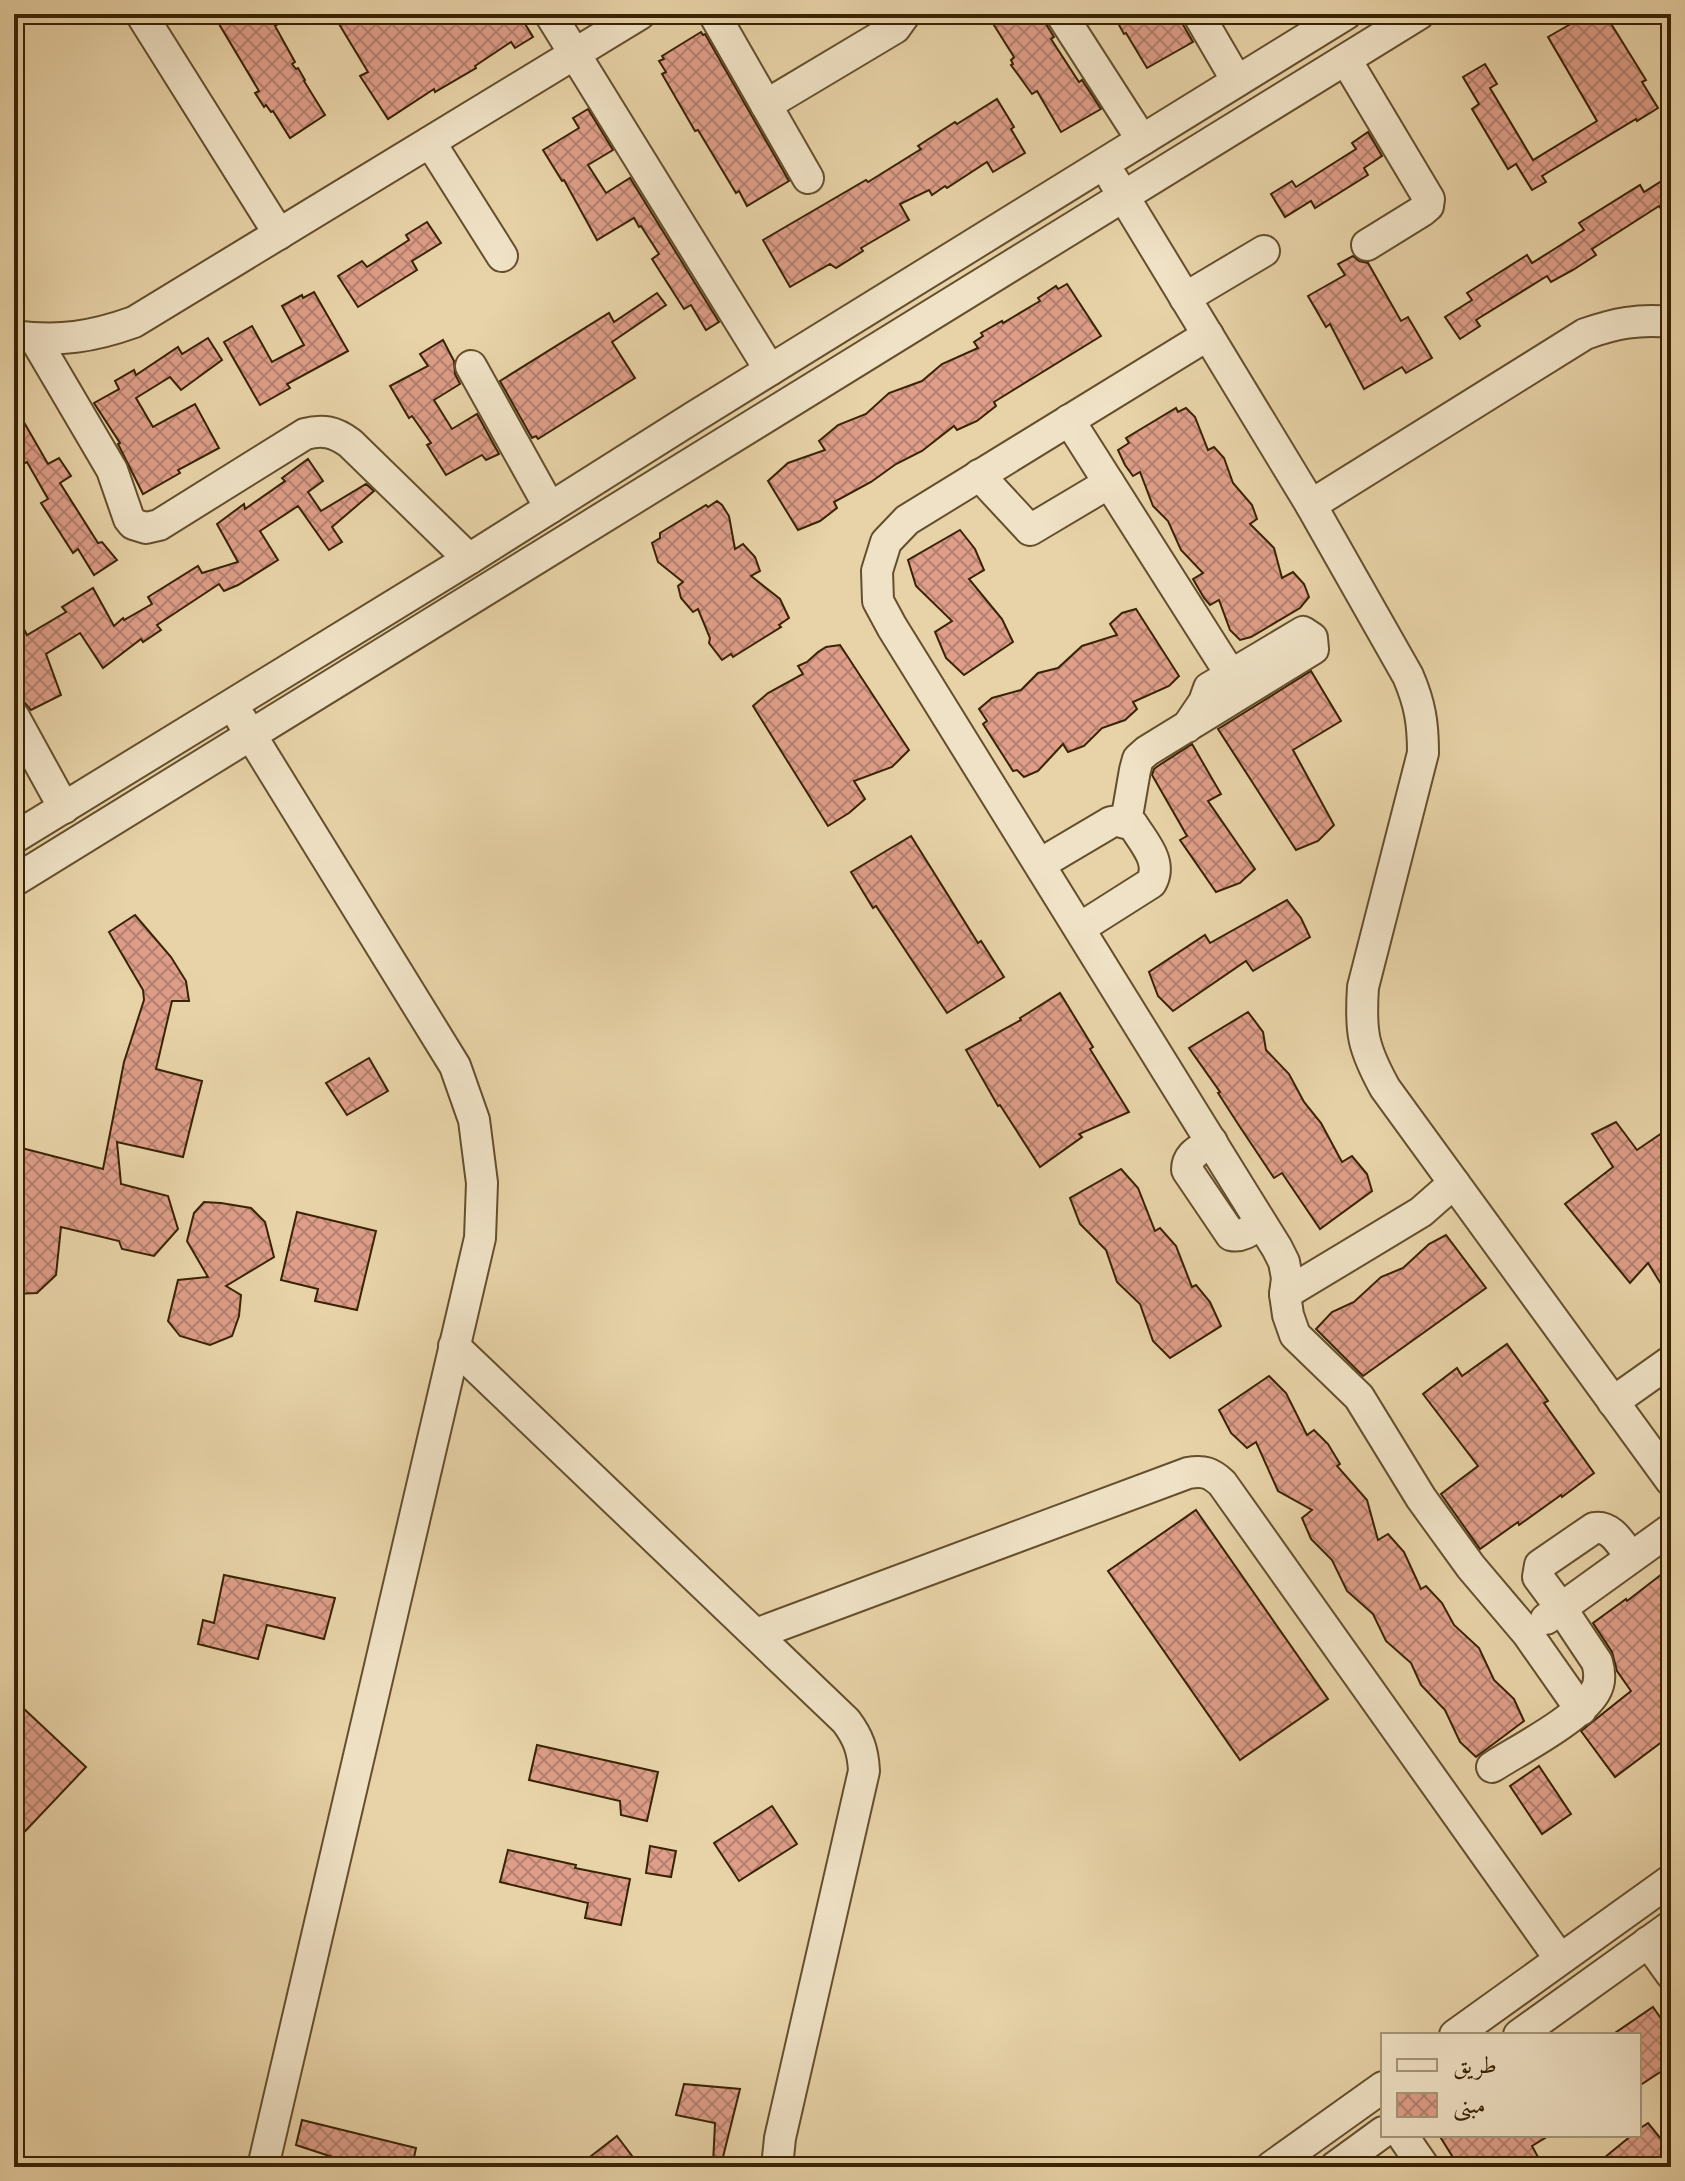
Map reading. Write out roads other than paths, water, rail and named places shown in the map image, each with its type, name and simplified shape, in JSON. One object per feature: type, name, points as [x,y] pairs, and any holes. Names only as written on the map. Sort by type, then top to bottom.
[{"type":"street","points":[[141,14],[279,234]]},
{"type":"street","points":[[550,14],[770,370]]},
{"type":"street","points":[[25,338],[69,339],[102,334],[134,322],[640,14]]},
{"type":"street","points":[[714,14],[808,178]]},
{"type":"street","points":[[766,105],[895,28],[905,14]]},
{"type":"street","points":[[1061,14],[1142,140]]},
{"type":"street","points":[[1198,14],[1237,81]]},
{"type":"street","points":[[14,838],[1346,14]]},
{"type":"street","points":[[14,881],[1419,14]]},
{"type":"street","points":[[1346,60],[1429,199],[1428,206],[1367,245]]},
{"type":"street","points":[[430,142],[502,256]]},
{"type":"street","points":[[1103,164],[1311,505],[1408,676],[1418,701],[1423,727],[1423,753],[1363,987],[1360,1022],[1368,1057],[1385,1088],[1671,1481]]},
{"type":"street","points":[[1185,298],[1264,251]]},
{"type":"street","points":[[1311,505],[1585,334],[1614,323],[1645,319],[1671,322]]},
{"type":"street","points":[[1208,335],[907,520],[886,542],[877,571],[878,601],[1284,1262],[1288,1315],[1295,1335],[1359,1397],[1428,1508],[1471,1567],[1527,1633],[1581,1710]]},
{"type":"street","points":[[25,338],[112,470],[129,519],[139,527],[159,525],[305,434],[316,430],[329,431],[341,435],[350,443],[469,559]]},
{"type":"street","points":[[471,366],[550,508]]},
{"type":"street","points":[[1069,420],[1109,483],[1247,673],[1187,727],[1138,759],[1126,822]]},
{"type":"street","points":[[979,475],[1030,530],[1109,483]]},
{"type":"street","points":[[232,704],[455,1066],[474,1120],[482,1183],[480,1238],[263,2167]]},
{"type":"street","points":[[14,717],[64,808]]},
{"type":"street","points":[[1040,864],[1111,822],[1133,825],[1155,861],[1155,876],[1151,883],[1080,928]]},
{"type":"street","points":[[1285,1294],[1421,1212],[1454,1183]]},
{"type":"street","points":[[454,1346],[756,1634],[857,1735],[863,1753],[864,1771],[780,2138],[777,2167]]},
{"type":"street","points":[[1613,1402],[1671,1361]]},
{"type":"street","points":[[756,1634],[1188,1473],[1201,1471],[1213,1475],[1222,1483],[1560,1959]]},
{"type":"street","points":[[1492,1767],[1581,1710],[1600,1682],[1597,1662],[1538,1577],[1540,1565],[1594,1528],[1602,1527],[1610,1530],[1631,1557]]},
{"type":"street","points":[[1527,1633],[1671,1529]]},
{"type":"street","points":[[1458,2033],[1671,1880]]},
{"type":"street","points":[[1522,2033],[1660,1934],[1671,1974]]},
{"type":"street","points":[[1271,2167],[1381,2088]]},
{"type":"street","points":[[1335,2167],[1381,2133]]},
{"type":"street","points":[[1403,2137],[1424,2167]]}]
